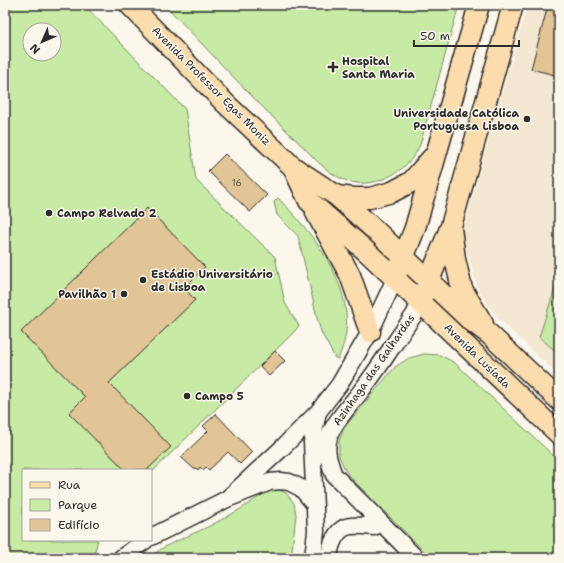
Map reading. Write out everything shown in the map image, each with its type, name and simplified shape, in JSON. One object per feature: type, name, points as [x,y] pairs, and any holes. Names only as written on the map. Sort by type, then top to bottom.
[{"type":"main road","name":"Avenida Professor Egas Moniz","points":[[130,5],[225,103],[293,167],[337,196],[404,258]]},
{"type":"main road","points":[[395,278],[416,228],[479,5]]},
{"type":"main road","points":[[420,302],[451,226],[514,5]]},
{"type":"main road","points":[[337,196],[370,198],[392,192],[411,182],[436,153]]},
{"type":"main road","name":"Avenida Professor Egas Moniz","points":[[293,167],[309,201],[395,278]]},
{"type":"main road","points":[[309,201],[350,275],[370,332]]},
{"type":"main road","points":[[451,226],[454,259],[462,289],[489,334]]},
{"type":"main road","name":"Avenida Lusíada","points":[[404,258],[469,320],[489,334],[559,400]]},
{"type":"main road","name":"Avenida Lusíada","points":[[395,278],[559,434]]},
{"type":"street","name":"Azinhaga das Galhardas","points":[[227,499],[318,412],[340,385],[370,332],[395,278]]},
{"type":"street","name":"Azinhaga das Galhardas","points":[[321,462],[327,450],[329,435],[414,315],[420,302]]},
{"type":"street","name":"Azinhaga das Galhardas","points":[[318,412],[312,442],[321,462]]},
{"type":"street","points":[[314,558],[316,531],[315,504],[321,462]]},
{"type":"street","points":[[321,462],[326,480],[405,558]]},
{"type":"street","points":[[321,462],[416,558]]},
{"type":"street","name":"Azinhaga das Galhardas","points":[[152,536],[227,499],[270,482],[289,482],[301,488],[315,504]]},
{"type":"street","points":[[329,558],[333,539],[342,529],[349,526],[374,527]]},
{"type":"street","name":"Azinhaga das Galhardas","points":[[121,558],[144,541]]},
{"type":"street","name":"Azinhaga das Galhardas","points":[[129,558],[144,541]]},
{"type":"shaded area","name":"Universidade Católica Portuguesa Lisboa","points":[[527,5],[559,5],[559,376],[496,316],[478,290],[462,233]]},
{"type":"green space","name":"Estádio Universitário de Lisboa","points":[[5,5],[84,5],[185,109],[196,180],[275,257],[285,303],[299,326],[152,472],[152,469],[22,469],[22,541],[98,541],[93,558],[5,558]]},
{"type":"green space","name":"Hospital Santa Maria","points":[[165,5],[459,5],[420,145],[407,164],[398,171],[376,181],[365,183],[342,179],[324,167],[264,108]]},
{"type":"green space","points":[[278,198],[291,211],[316,242],[336,276],[343,295],[346,313],[346,335],[338,359],[335,358],[322,334],[318,322],[298,236],[277,215],[274,202]]},
{"type":"green space","points":[[559,276],[559,354],[539,337]]},
{"type":"green space","points":[[424,354],[440,355],[455,363],[559,461],[559,558],[431,558],[354,481],[345,470],[339,456],[339,441],[344,428],[395,367],[409,358]]},
{"type":"green space","points":[[275,488],[286,493],[294,503],[296,515],[291,558],[150,558],[166,546],[220,521]]},
{"type":"building","points":[[548,5],[559,5],[559,76],[531,69]]},
{"type":"building","points":[[225,154],[267,195],[250,212],[208,171]]},
{"type":"building","name":"Pavilhão 1","points":[[147,208],[205,267],[184,288],[195,300],[109,383],[171,447],[148,469],[124,469],[69,413],[85,397],[21,332]]},
{"type":"building","points":[[275,351],[285,361],[269,376],[260,366]]},
{"type":"building","points":[[216,414],[252,452],[240,464],[228,452],[209,470],[206,467],[203,470],[200,467],[198,470],[196,468],[194,469],[181,457],[208,431],[203,426]]},
{"type":"place","name":"Hospital Santa Maria","points":[[333,67]]},
{"type":"place","name":"Universidade Católica Portuguesa Lisboa","points":[[527,119]]},
{"type":"place","name":"Campo Relvado 2","points":[[49,213]]},
{"type":"place","name":"Estádio Universitário de Lisboa","points":[[143,280]]},
{"type":"place","name":"Pavilhão 1","points":[[124,294]]},
{"type":"place","name":"Campo 5","points":[[187,396]]}]
